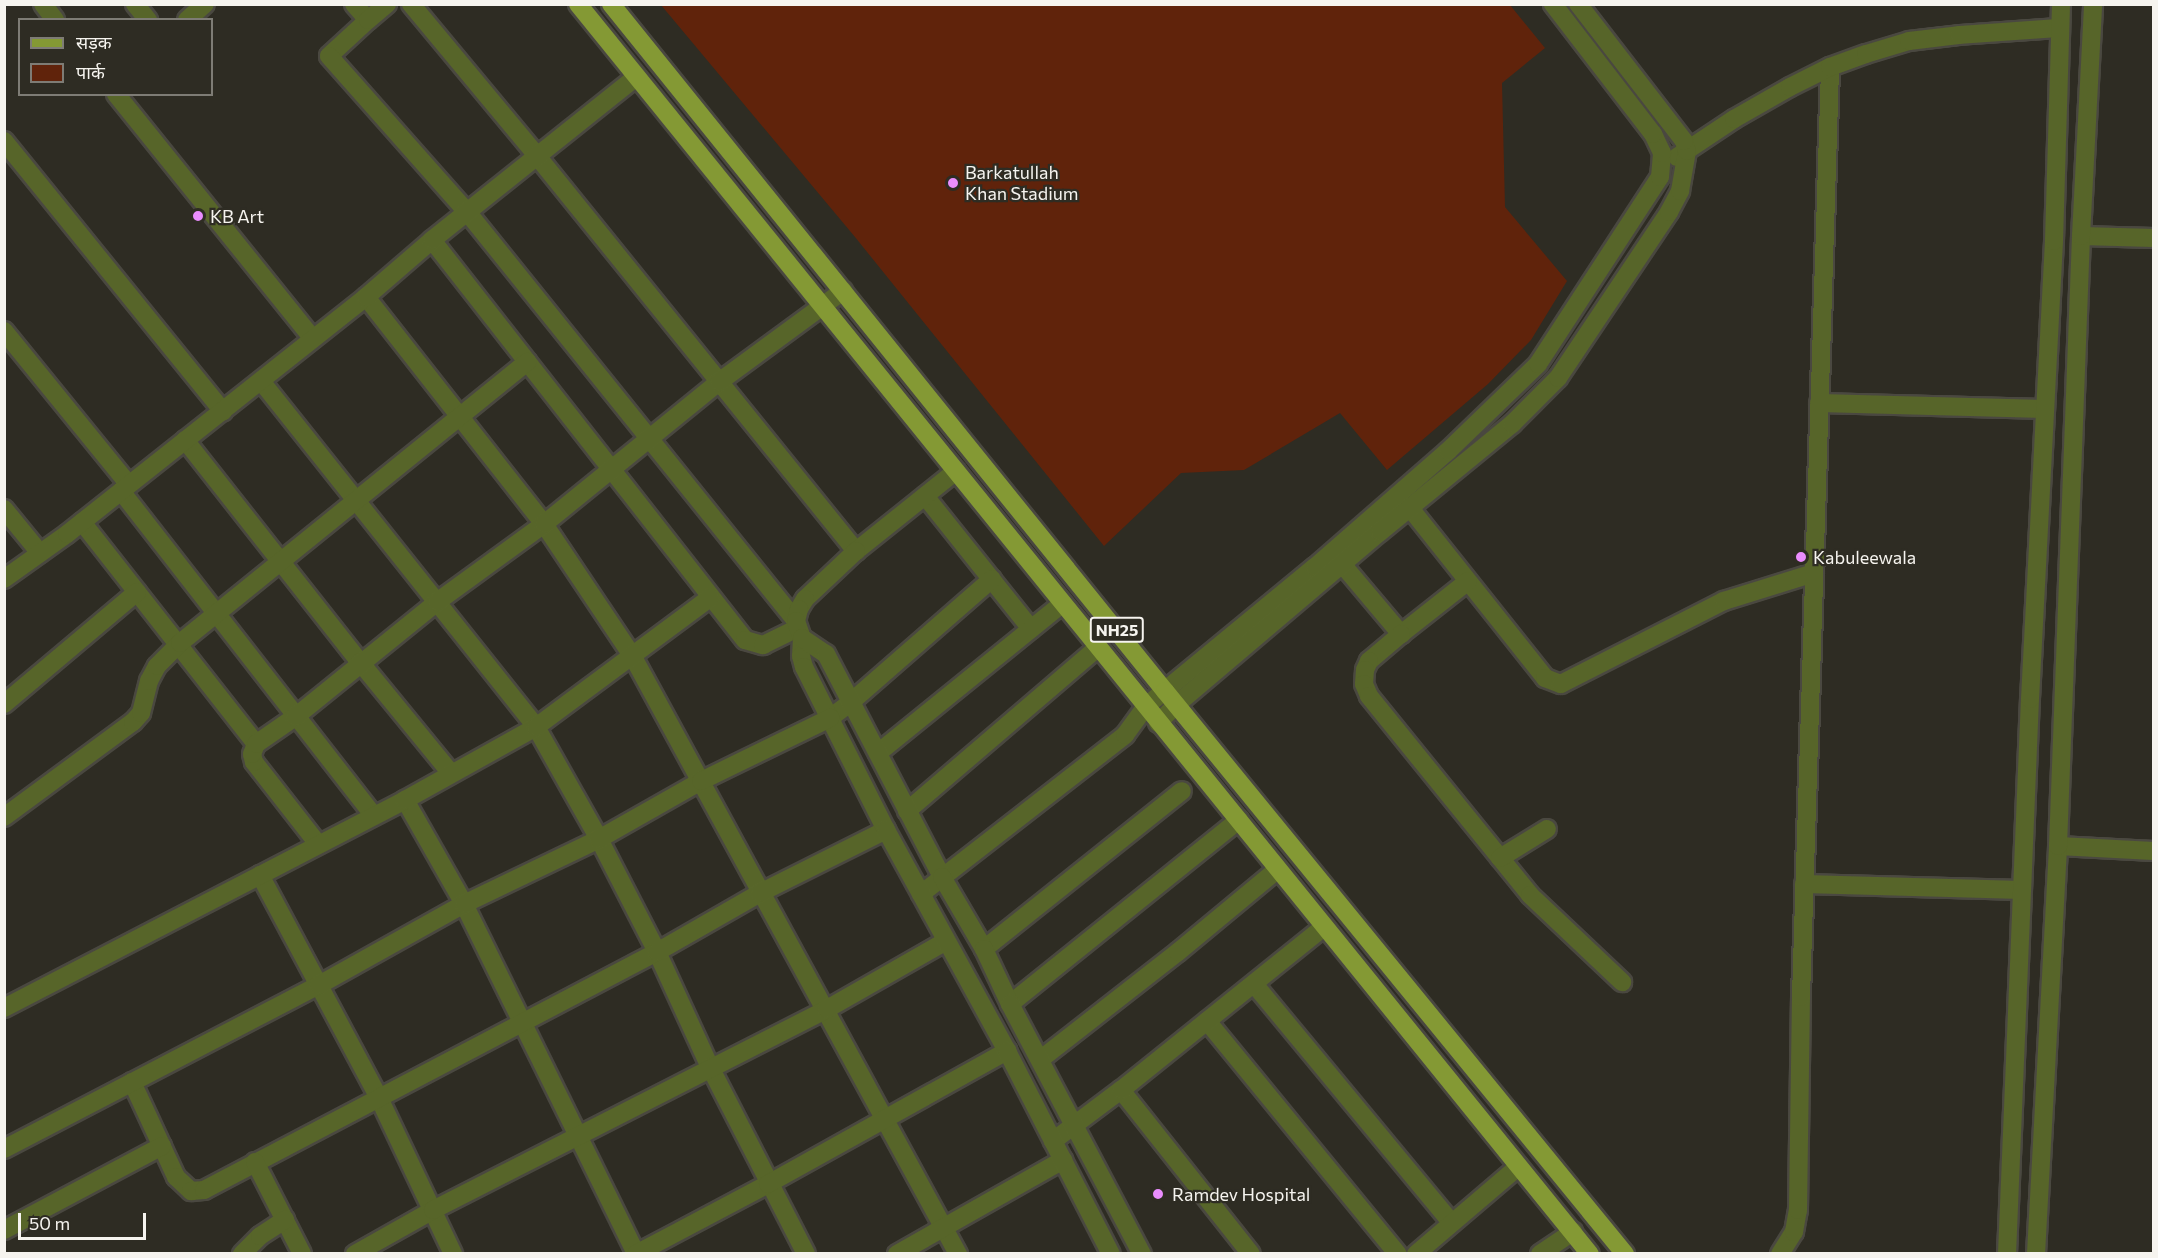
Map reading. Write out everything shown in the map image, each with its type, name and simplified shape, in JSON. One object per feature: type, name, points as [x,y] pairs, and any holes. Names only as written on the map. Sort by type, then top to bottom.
[{"type":"main road","name":"NH25","points":[[578,4],[1097,648],[1590,1254]]},
{"type":"main road","name":"NH25","points":[[611,4],[1625,1254]]},
{"type":"street","points":[[43,4],[54,18]]},
{"type":"street","points":[[135,4],[146,18]]},
{"type":"street","points":[[189,18],[205,4]]},
{"type":"street","points":[[354,4],[368,20]]},
{"type":"street","points":[[387,4],[329,56],[468,213],[798,629],[826,654],[942,877],[984,949],[1010,1004],[1142,1254]]},
{"type":"street","points":[[411,4],[537,156],[856,551]]},
{"type":"street","points":[[1125,735],[1158,723],[1171,697],[1477,426],[1538,364],[1660,177],[1662,153],[1653,134],[1553,4]]},
{"type":"street","points":[[921,894],[1125,735],[1145,707],[1171,697],[1342,564],[1512,424],[1558,378],[1669,212],[1680,191],[1687,151],[1684,141],[1578,4]]},
{"type":"street","points":[[2007,1254],[2022,890],[2054,241],[2061,4]]},
{"type":"street","points":[[2036,1254],[2058,846],[2093,4]]},
{"type":"street","points":[[1661,166],[1734,119],[1830,67],[1909,41],[2060,28]]},
{"type":"street","points":[[1780,1254],[1794,1232],[1798,1210],[1804,884],[1830,67]]},
{"type":"street","points":[[4,579],[82,522],[261,381],[366,297],[432,240],[636,77]]},
{"type":"street","points":[[118,96],[313,339]]},
{"type":"street","points":[[4,141],[223,411]]},
{"type":"street","points":[[2082,236],[2154,238]]},
{"type":"street","points":[[432,240],[745,640],[763,645],[798,629]]},
{"type":"street","points":[[318,844],[254,762],[252,754],[256,744],[295,717],[360,662],[437,602],[544,524],[611,467],[719,382],[823,308],[843,291]]},
{"type":"street","points":[[366,297],[544,524],[633,657],[760,893],[827,1009],[958,1254]]},
{"type":"street","points":[[4,332],[125,488],[295,717],[373,815]]},
{"type":"street","points":[[4,817],[134,722],[141,713],[149,681],[157,666],[180,643],[527,362]]},
{"type":"street","points":[[261,381],[536,727],[599,839],[657,952],[710,1067],[768,1184],[806,1254]]},
{"type":"street","points":[[1820,403],[2045,409]]},
{"type":"street","points":[[185,440],[360,662],[451,773]]},
{"type":"street","points":[[956,471],[856,551],[805,599],[798,629],[804,668],[886,830],[1007,1051],[1111,1254]]},
{"type":"street","points":[[925,496],[1030,630]]},
{"type":"street","points":[[1410,508],[1545,678],[1561,684],[1724,601],[1814,573]]},
{"type":"street","points":[[4,509],[40,554]]},
{"type":"street","points":[[82,522],[180,643],[256,744]]},
{"type":"street","points":[[1342,564],[1401,634]]},
{"type":"street","points":[[4,1149],[319,985],[464,904],[599,839],[701,781],[830,718],[992,579]]},
{"type":"street","points":[[1468,581],[1369,661],[1365,670],[1364,684],[1369,696],[1530,895],[1622,982]]},
{"type":"street","points":[[4,704],[137,592]]},
{"type":"street","points":[[4,1008],[405,800],[536,727],[710,598]]},
{"type":"street","points":[[878,753],[1062,604]]},
{"type":"street","points":[[907,811],[1097,648]]},
{"type":"street","points":[[984,949],[1182,791]]},
{"type":"street","points":[[405,800],[464,904],[636,1254],[768,1184],[1007,1051]]},
{"type":"street","points":[[1010,1004],[1239,820]]},
{"type":"street","points":[[1500,858],[1547,829]]},
{"type":"street","points":[[132,1082],[176,1177],[191,1191],[204,1190],[657,952],[760,893],[886,830]]},
{"type":"street","points":[[2058,846],[2154,851]]},
{"type":"street","points":[[1041,1059],[1178,952],[1278,868]]},
{"type":"street","points":[[260,875],[379,1098],[453,1254]]},
{"type":"street","points":[[1804,884],[2022,890]]},
{"type":"street","points":[[1053,1141],[1121,1090],[1324,927]]},
{"type":"street","points":[[355,1254],[433,1210],[827,1009],[946,941]]},
{"type":"street","points":[[1254,984],[1452,1223]]},
{"type":"street","points":[[1207,1021],[1398,1254]]},
{"type":"street","points":[[1121,1090],[1251,1254]]},
{"type":"street","points":[[4,1230],[162,1146]]},
{"type":"street","points":[[897,1254],[1063,1160]]},
{"type":"street","points":[[255,1162],[302,1254]]},
{"type":"street","points":[[1416,1254],[1519,1166]]},
{"type":"street","points":[[242,1254],[260,1236],[285,1220]]},
{"type":"street","points":[[1540,1254],[1573,1232]]},
{"type":"green space","points":[[661,5],[1510,5],[1545,48],[1502,83],[1505,207],[1567,281],[1531,340],[1488,384],[1387,470],[1340,413],[1244,470],[1181,473],[1104,546],[855,237]]},
{"type":"place","name":"Barkatullah Khan Stadium","points":[[953,183]]},
{"type":"place","name":"KB Art","points":[[198,216]]},
{"type":"place","name":"Kabuleewala","points":[[1801,557]]},
{"type":"place","name":"Ramdev Hospital","points":[[1158,1194]]}]
